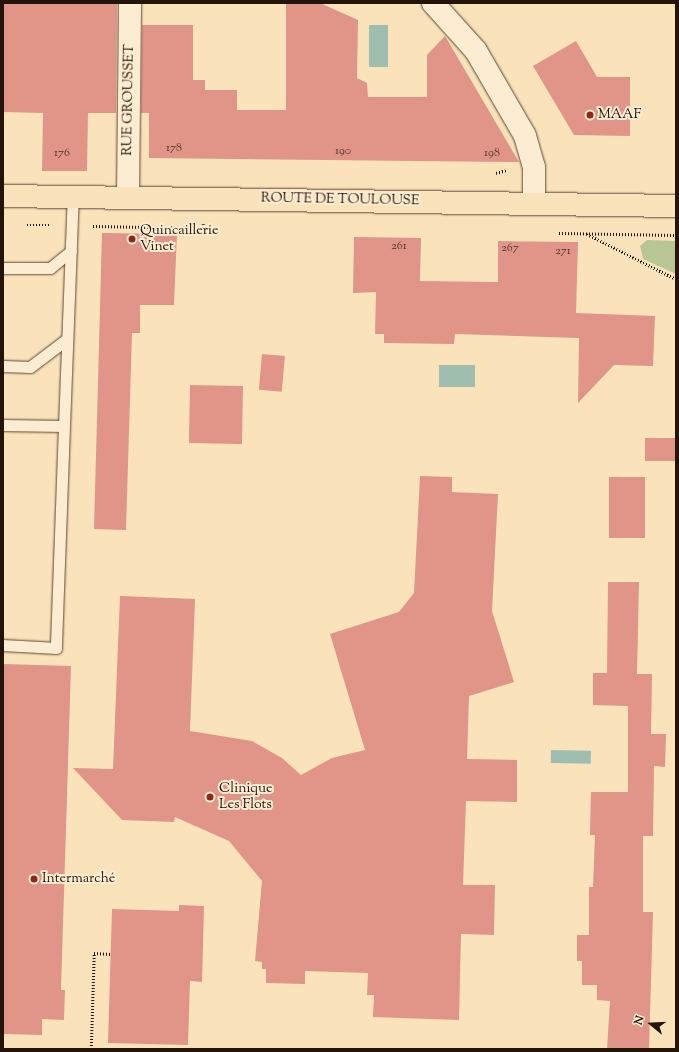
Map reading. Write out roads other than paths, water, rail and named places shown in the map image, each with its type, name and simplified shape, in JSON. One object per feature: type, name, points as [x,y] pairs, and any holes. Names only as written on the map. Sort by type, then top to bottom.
[{"type":"main road","name":"ROUTE DE TOULOUSE","points":[[3,196],[676,206]]},
{"type":"street","name":"RUE GROUSSET","points":[[128,197],[130,3]]},
{"type":"street","points":[[433,3],[476,51],[525,136],[534,167],[534,203]]},
{"type":"lane","points":[[3,645],[56,648],[73,196]]},
{"type":"lane","points":[[3,268],[50,268],[71,252]]},
{"type":"lane","points":[[3,366],[30,367],[67,339]]},
{"type":"lane","points":[[3,424],[64,426]]},
{"type":"place","name":"MAAF","points":[[590,115]]},
{"type":"place","name":"Quincaillerie Vinet","points":[[132,239]]},
{"type":"place","name":"Clinique Les Flots","points":[[210,797]]},
{"type":"place","name":"Intermarché","points":[[34,879]]}]
